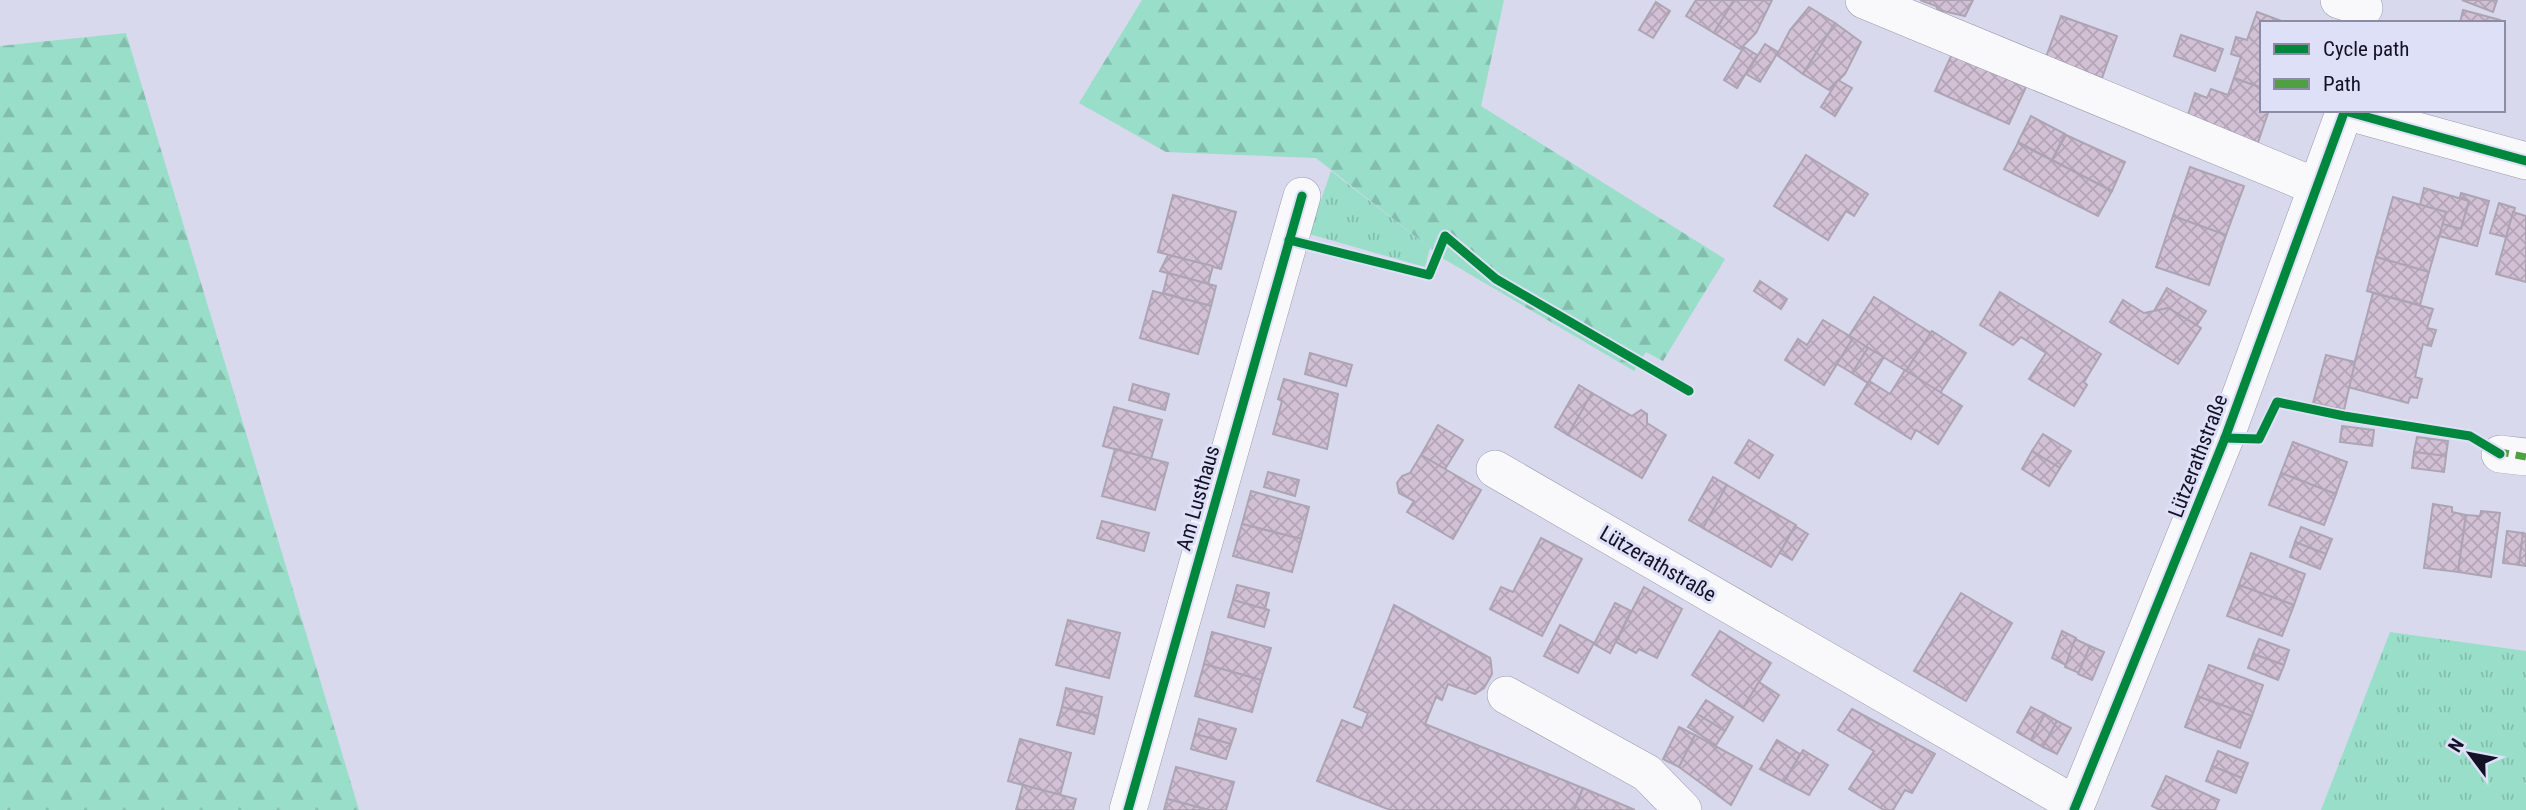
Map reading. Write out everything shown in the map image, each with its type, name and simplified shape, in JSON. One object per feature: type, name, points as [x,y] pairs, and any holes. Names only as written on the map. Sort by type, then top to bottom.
[{"type":"street","points":[[1864,0],[2317,187]]},
{"type":"street","name":"Lützerathstraße","points":[[1511,464],[2079,800],[2216,460],[2345,112]]},
{"type":"street","points":[[2349,112],[2526,161]]},
{"type":"street","name":"Am Lusthaus","points":[[1128,810],[1302,196]]},
{"type":"street","points":[[1506,695],[1647,773],[1683,810]]},
{"type":"green space","points":[[1142,0],[1504,0],[1481,106],[1725,259],[1663,361],[1646,352],[1634,371],[1444,259],[1316,158],[1166,152],[1079,103]]},
{"type":"green space","points":[[126,33],[359,810],[0,810],[0,46]]},
{"type":"green space","points":[[1331,171],[1430,248],[1425,267],[1309,234]]},
{"type":"green space","points":[[2390,632],[2526,651],[2526,810],[2321,810]]},
{"type":"building","points":[[1696,0],[1734,0],[1714,33],[1686,16]]},
{"type":"building","points":[[1734,0],[1772,0],[1756,33],[1740,49],[1714,33]]},
{"type":"building","points":[[1920,0],[1973,0],[1965,16],[1938,10],[1936,6]]},
{"type":"building","points":[[2462,0],[2497,0],[2493,12]]},
{"type":"building","points":[[1656,2],[1670,11],[1653,38],[1639,30]]},
{"type":"building","points":[[1809,7],[1835,23],[1803,74],[1777,55],[1790,30]]},
{"type":"building","points":[[2463,10],[2500,20],[2500,21],[2460,21]]},
{"type":"building","points":[[2257,12],[2282,21],[2260,21],[2260,87],[2234,78],[2241,57],[2231,54],[2236,37],[2247,40]]},
{"type":"building","points":[[2061,16],[2117,36],[2102,78],[2046,57]]},
{"type":"building","points":[[1835,23],[1861,42],[1845,74],[1829,90],[1803,74]]},
{"type":"building","points":[[2181,35],[2223,49],[2215,71],[2174,56]]},
{"type":"building","points":[[1765,44],[1778,52],[1760,82],[1746,74]]},
{"type":"building","points":[[1744,47],[1757,55],[1737,88],[1724,80]]},
{"type":"building","points":[[1952,54],[2026,87],[2009,124],[1935,91]]},
{"type":"building","points":[[2234,78],[2260,87],[2260,112],[2268,112],[2256,148],[2185,124],[2195,93],[2207,98],[2211,89],[2228,95]]},
{"type":"building","points":[[1838,80],[1852,88],[1835,116],[1821,107]]},
{"type":"building","points":[[2031,116],[2065,134],[2052,160],[2018,142]]},
{"type":"building","points":[[2066,135],[2125,162],[2112,191],[2052,160]]},
{"type":"building","points":[[2018,143],[2112,191],[2098,216],[2004,169]]},
{"type":"building","points":[[1806,155],[1868,194],[1854,216],[1846,211],[1828,240],[1774,206]]},
{"type":"building","points":[[2190,167],[2244,186],[2226,235],[2173,216]]},
{"type":"building","points":[[2424,188],[2469,201],[2461,229],[2442,224],[2446,212],[2420,205]]},
{"type":"building","points":[[2461,193],[2489,201],[2477,246],[2439,236],[2442,224],[2461,229],[2469,201],[2460,197]]},
{"type":"building","points":[[1173,195],[1236,212],[1221,269],[1158,252]]},
{"type":"building","points":[[2393,197],[2446,212],[2429,272],[2376,257]]},
{"type":"building","points":[[2499,203],[2515,208],[2506,237],[2490,233]]},
{"type":"building","points":[[2513,212],[2526,216],[2526,282],[2496,274]]},
{"type":"building","points":[[2173,216],[2226,235],[2209,285],[2156,267]]},
{"type":"building","points":[[1168,255],[1213,266],[1208,284],[1160,271]]},
{"type":"building","points":[[2376,257],[2429,272],[2420,305],[2367,291]]},
{"type":"building","points":[[1168,273],[1216,286],[1211,306],[1163,293]]},
{"type":"building","points":[[1760,281],[1787,299],[1781,309],[1754,291]]},
{"type":"building","points":[[2167,288],[2206,311],[2197,325],[2168,308],[2154,311]]},
{"type":"building","points":[[1153,291],[1211,306],[1198,354],[1140,338]]},
{"type":"building","points":[[2000,292],[2101,354],[2084,382],[2087,385],[2074,406],[2029,379],[2046,353],[2021,337],[2013,345],[1980,325]]},
{"type":"building","points":[[2373,293],[2433,309],[2427,328],[2436,330],[2431,346],[2423,344],[2415,377],[2422,379],[2417,398],[2410,397],[2408,403],[2348,387]]},
{"type":"building","points":[[1874,297],[1931,333],[1906,371],[1849,336]]},
{"type":"building","points":[[2123,300],[2144,313],[2168,308],[2201,328],[2178,364],[2110,322]]},
{"type":"building","points":[[1823,320],[1853,338],[1824,385],[1785,360],[1798,339],[1807,345]]},
{"type":"building","points":[[1932,331],[1966,353],[1940,393],[1906,371]]},
{"type":"building","points":[[1853,338],[1868,348],[1852,373],[1837,364]]},
{"type":"building","points":[[1868,348],[1884,357],[1868,383],[1852,373]]},
{"type":"building","points":[[1310,353],[1352,365],[1346,386],[1305,374]]},
{"type":"building","points":[[2326,355],[2355,362],[2344,410],[2313,403]]},
{"type":"building","points":[[1905,370],[1962,406],[1938,444],[1916,430],[1911,439],[1855,404],[1869,381],[1890,394]]},
{"type":"building","points":[[1284,379],[1338,394],[1327,449],[1273,434],[1282,401],[1278,399]]},
{"type":"building","points":[[1133,384],[1169,394],[1165,410],[1129,400]]},
{"type":"building","points":[[1579,385],[1592,393],[1568,435],[1555,427]]},
{"type":"building","points":[[1592,393],[1632,416],[1641,410],[1647,414],[1647,423],[1666,435],[1642,478],[1568,435]]},
{"type":"building","points":[[1114,407],[1162,420],[1151,459],[1103,446]]},
{"type":"building","points":[[1438,425],[1463,440],[1445,469],[1421,455]]},
{"type":"building","points":[[2342,426],[2374,430],[2372,446],[2340,442]]},
{"type":"building","points":[[2043,434],[2071,451],[2060,468],[2032,451]]},
{"type":"building","points":[[2417,437],[2448,441],[2446,456],[2414,452]]},
{"type":"building","points":[[1749,440],[1773,455],[1759,478],[1735,463]]},
{"type":"building","points":[[2293,442],[2347,462],[2336,494],[2281,473]]},
{"type":"building","points":[[1115,449],[1168,463],[1155,510],[1102,496]]},
{"type":"building","points":[[2032,451],[2060,468],[2049,486],[2022,469]]},
{"type":"building","points":[[2414,452],[2446,456],[2444,472],[2412,468]]},
{"type":"building","points":[[1421,455],[1481,490],[1453,539],[1407,512],[1414,501],[1399,493],[1397,483],[1402,476],[1410,473]]},
{"type":"building","points":[[1268,472],[1299,480],[1295,496],[1264,487]]},
{"type":"building","points":[[2281,473],[2336,494],[2324,525],[2269,505]]},
{"type":"building","points":[[1713,477],[1727,485],[1703,528],[1689,520]]},
{"type":"building","points":[[1727,485],[1796,525],[1771,567],[1703,528]]},
{"type":"building","points":[[1251,491],[1309,507],[1301,539],[1242,524]]},
{"type":"building","points":[[2433,504],[2452,507],[2452,512],[2466,515],[2458,572],[2424,568]]},
{"type":"building","points":[[2481,511],[2500,513],[2491,577],[2458,572],[2466,515],[2480,516]]},
{"type":"building","points":[[1102,521],[1149,533],[1144,551],[1097,538]]},
{"type":"building","points":[[1242,524],[1301,539],[1292,572],[1233,556]]},
{"type":"building","points":[[1795,526],[1808,534],[1792,560],[1780,553]]},
{"type":"building","points":[[2301,527],[2332,539],[2326,554],[2295,542]]},
{"type":"building","points":[[2507,531],[2523,533],[2519,565],[2503,563]]},
{"type":"building","points":[[2523,533],[2526,534],[2526,566],[2519,565]]},
{"type":"building","points":[[1541,538],[1582,559],[1542,636],[1490,609],[1501,587],[1513,592]]},
{"type":"building","points":[[2295,542],[2326,554],[2320,569],[2290,557]]},
{"type":"building","points":[[2251,553],[2305,574],[2294,605],[2239,585]]},
{"type":"building","points":[[1237,585],[1269,593],[1265,609],[1233,600]]},
{"type":"building","points":[[2239,585],[2294,605],[2282,636],[2227,616]]},
{"type":"building","points":[[1644,587],[1682,609],[1657,658],[1639,649],[1636,653],[1616,642]]},
{"type":"building","points":[[1961,593],[2012,623],[1966,701],[1914,671]]},
{"type":"building","points":[[1233,600],[1269,610],[1264,627],[1228,617]]},
{"type":"building","points":[[1615,603],[1631,611],[1610,653],[1594,644]]},
{"type":"building","points":[[1394,605],[1490,658],[1492,674],[1484,688],[1475,694],[1448,684],[1442,700],[1436,697],[1425,724],[1583,788],[1574,810],[1390,810],[1317,781],[1342,720],[1362,728],[1368,713],[1354,707]]},
{"type":"building","points":[[1068,620],[1120,633],[1109,678],[1056,665]]},
{"type":"building","points":[[1560,625],[1594,643],[1578,673],[1544,656]]},
{"type":"building","points":[[1720,631],[1771,663],[1743,708],[1692,675]]},
{"type":"building","points":[[2062,631],[2076,638],[2066,665],[2052,658]]},
{"type":"building","points":[[1212,632],[1271,648],[1261,680],[1204,664]]},
{"type":"building","points":[[2075,639],[2090,646],[2079,673],[2065,667]]},
{"type":"building","points":[[2259,639],[2289,650],[2284,665],[2253,654]]},
{"type":"building","points":[[2090,646],[2104,652],[2092,680],[2078,674]]},
{"type":"building","points":[[2253,654],[2284,665],[2278,680],[2248,668]]},
{"type":"building","points":[[1204,664],[1261,680],[1252,712],[1195,696]]},
{"type":"building","points":[[2209,665],[2263,685],[2252,716],[2197,696]]},
{"type":"building","points":[[1759,682],[1779,695],[1763,721],[1743,708]]},
{"type":"building","points":[[1066,688],[1102,697],[1098,716],[1062,707]]},
{"type":"building","points":[[2197,696],[2252,716],[2240,748],[2185,727]]},
{"type":"building","points":[[1706,700],[1733,717],[1725,731],[1697,714]]},
{"type":"building","points":[[1062,707],[1098,716],[1094,734],[1057,725]]},
{"type":"building","points":[[2031,707],[2045,714],[2031,740],[2017,732]]},
{"type":"building","points":[[1852,709],[1935,754],[1912,793],[1905,790],[1893,810],[1884,810],[1849,789],[1874,751],[1838,730]]},
{"type":"building","points":[[1697,714],[1725,731],[1716,745],[1688,727]]},
{"type":"building","points":[[2045,714],[2057,721],[2043,747],[2031,740]]},
{"type":"building","points":[[1199,719],[1236,729],[1231,744],[1195,734]]},
{"type":"building","points":[[2057,721],[2071,728],[2057,754],[2043,747]]},
{"type":"building","points":[[1679,727],[1695,735],[1679,767],[1663,759]]},
{"type":"building","points":[[1195,734],[1231,744],[1226,759],[1191,749]]},
{"type":"building","points":[[1695,735],[1752,766],[1731,805],[1679,767]]},
{"type":"building","points":[[1020,739],[1071,753],[1060,795],[1008,781]]},
{"type":"building","points":[[1777,740],[1800,754],[1784,782],[1760,769]]},
{"type":"building","points":[[1803,750],[1828,765],[1809,795],[1784,782]]},
{"type":"building","points":[[2218,751],[2248,763],[2242,778],[2212,766]]},
{"type":"building","points":[[2212,766],[2242,778],[2236,793],[2206,781]]},
{"type":"building","points":[[1176,767],[1234,782],[1226,810],[1209,810],[1167,799]]},
{"type":"building","points":[[2166,776],[2219,800],[2215,810],[2160,810],[2152,806]]},
{"type":"building","points":[[1023,785],[1076,799],[1073,810],[1016,810]]},
{"type":"building","points":[[1583,788],[1635,810],[1574,810]]},
{"type":"building","points":[[1167,799],[1209,810],[1164,810]]},
{"type":"marked path","points":[[2495,451],[2526,457]]},
{"type":"cycle path","points":[[2074,810],[2225,438],[2344,112]]},
{"type":"cycle path","points":[[2349,112],[2526,161]]},
{"type":"cycle path","points":[[1128,810],[1302,196]]},
{"type":"cycle path","points":[[1289,240],[1429,275],[1445,236],[1496,279],[1689,391]]},
{"type":"cycle path","points":[[2225,438],[2259,439],[2277,402],[2344,416],[2470,436],[2500,454]]}]
